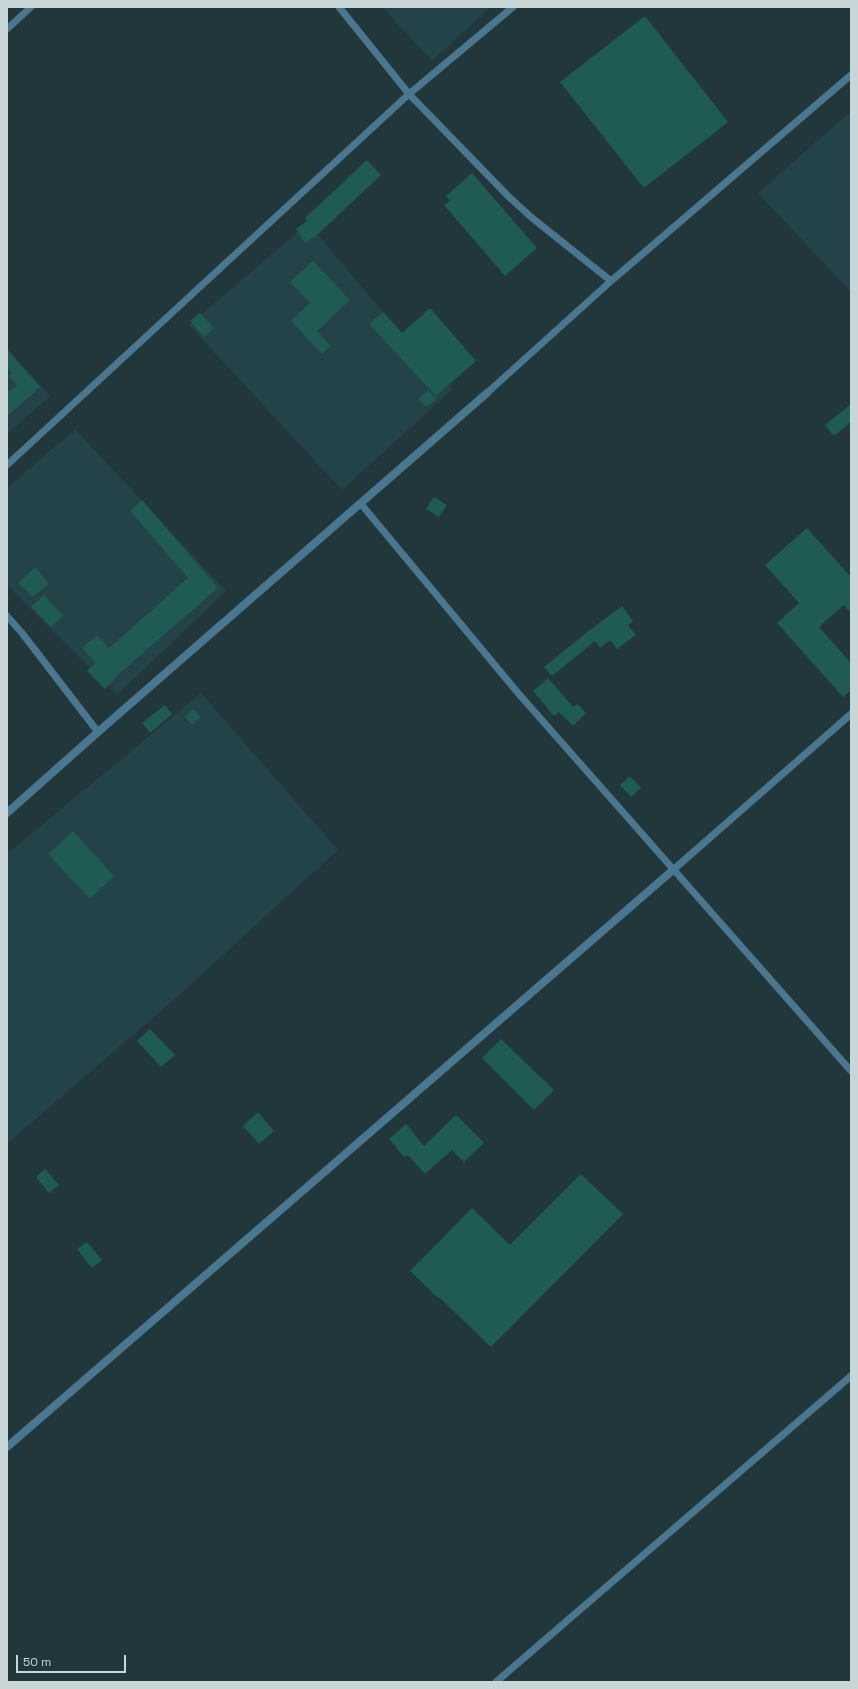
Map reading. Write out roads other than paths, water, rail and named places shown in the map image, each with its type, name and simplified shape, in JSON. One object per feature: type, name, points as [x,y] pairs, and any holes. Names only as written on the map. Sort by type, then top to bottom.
[{"type":"street","points":[[7,813],[487,392]]},
{"type":"street","points":[[7,1447],[673,870]]},
{"type":"lane","points":[[7,29],[31,7]]},
{"type":"lane","points":[[339,7],[409,94],[509,197],[531,217],[611,280]]},
{"type":"lane","points":[[7,465],[409,94],[512,7]]},
{"type":"lane","points":[[487,392],[611,280],[851,75]]},
{"type":"lane","points":[[361,504],[518,693],[851,1071]]},
{"type":"lane","points":[[7,616],[22,633],[98,732]]},
{"type":"lane","points":[[673,870],[851,714]]},
{"type":"lane","points":[[498,1681],[851,1376]]}]
